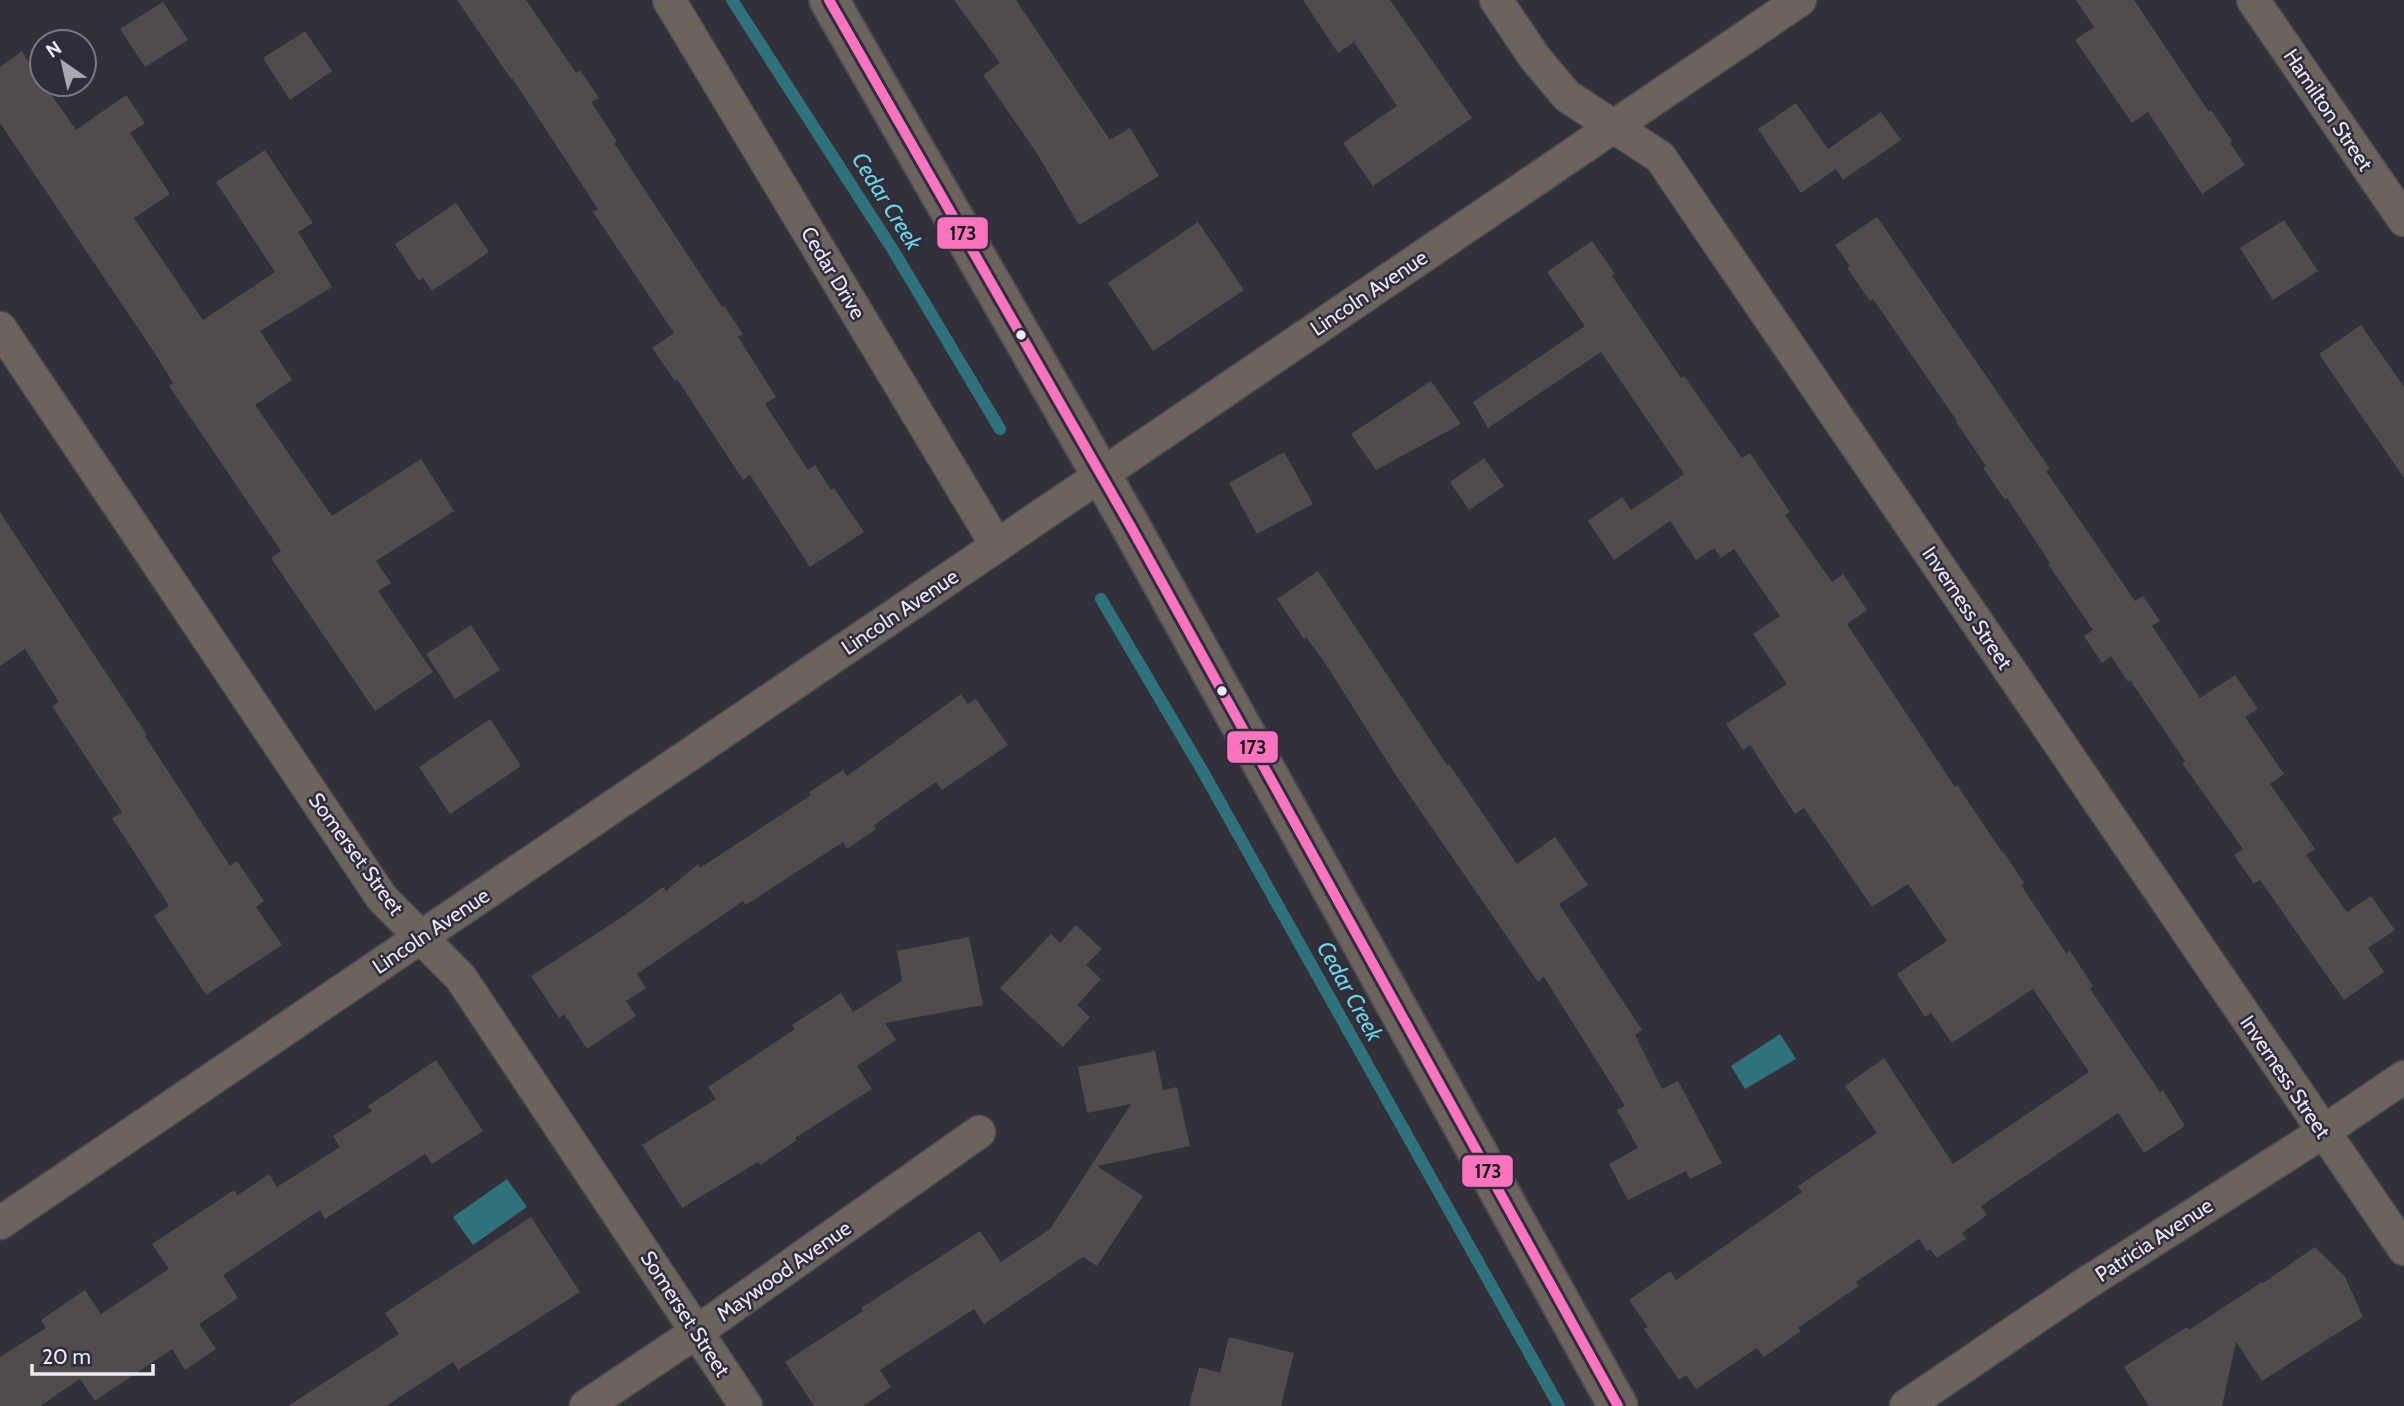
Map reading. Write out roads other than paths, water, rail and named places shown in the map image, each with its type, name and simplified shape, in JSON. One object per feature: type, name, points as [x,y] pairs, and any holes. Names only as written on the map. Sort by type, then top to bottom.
[{"type":"street","name":"Cedar Drive","points":[[669,0],[997,546]]},
{"type":"street","points":[[830,0],[1101,475],[1618,1406]]},
{"type":"street","name":"Inverness Street","points":[[1496,0],[1535,58],[1567,96],[1660,157],[2404,1249]]},
{"type":"street","name":"Lincoln Avenue","points":[[0,1223],[1800,0]]},
{"type":"street","name":"Hamilton Street","points":[[2253,0],[2404,220]]},
{"type":"street","name":"Somerset Street","points":[[0,328],[382,898],[461,978],[746,1406]]},
{"type":"street","name":"Patricia Avenue","points":[[1906,1406],[2082,1286],[2404,1077]]},
{"type":"street","name":"Maywood Avenue","points":[[586,1406],[698,1331],[979,1132]]},
{"type":"water","points":[[1780,1034],[1796,1059],[1745,1089],[1731,1066]]},
{"type":"water","points":[[507,1179],[527,1207],[473,1245],[453,1217]]},
{"type":"waterway","name":"Cedar Creek","points":[[732,0],[893,250],[1000,429]]},
{"type":"waterway","name":"Cedar Creek","points":[[1101,599],[1202,770],[1559,1406]]}]
